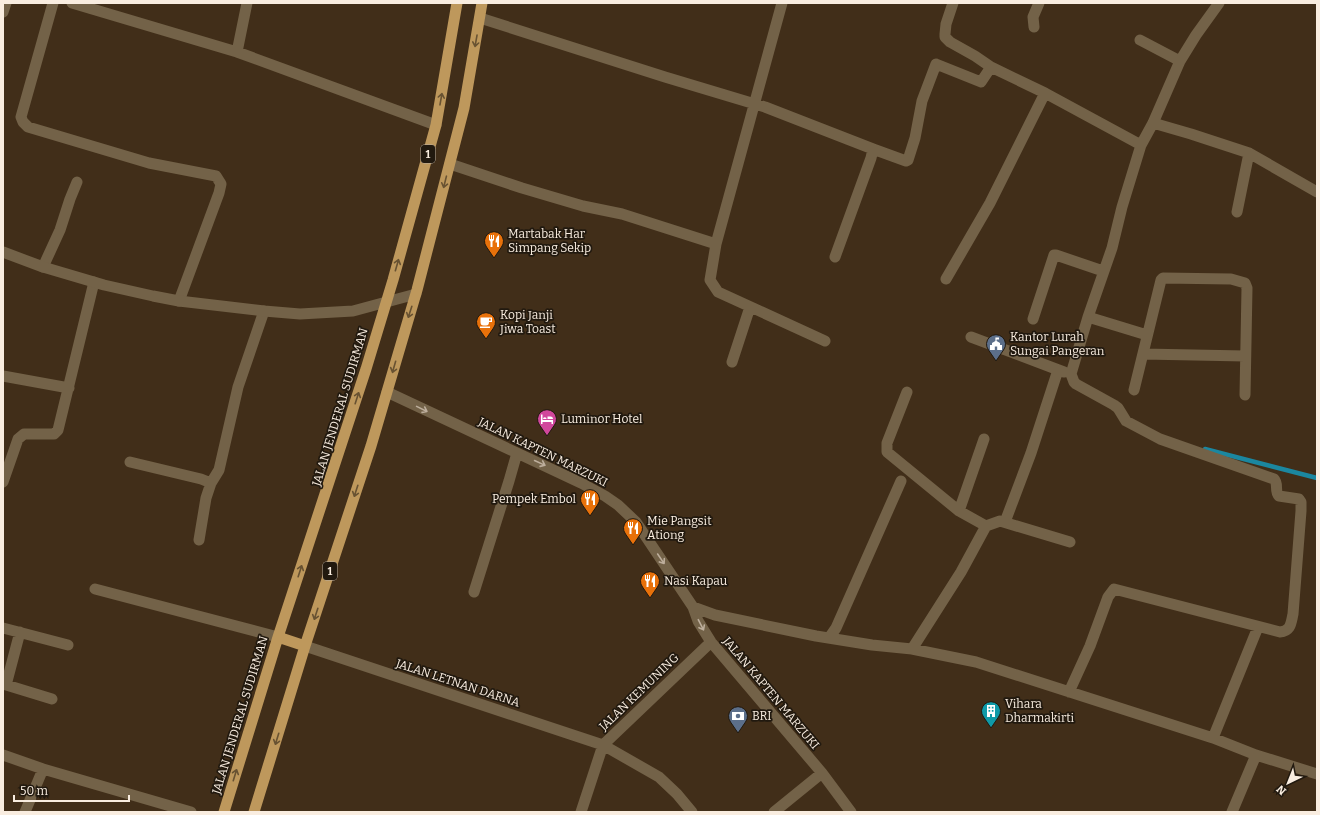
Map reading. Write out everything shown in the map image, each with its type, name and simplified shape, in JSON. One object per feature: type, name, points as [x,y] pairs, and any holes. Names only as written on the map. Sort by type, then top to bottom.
[{"type":"highway","name":"JALAN JENDERAL SUDIRMAN","points":[[224,812],[278,637],[366,369],[393,280],[436,125],[457,3]]},
{"type":"highway","name":"1","points":[[254,812],[305,646],[371,446],[416,294],[464,108],[482,3]]},
{"type":"highway","points":[[278,637],[305,646]]},
{"type":"street","points":[[3,12],[6,3]]},
{"type":"street","points":[[53,3],[21,117],[23,122],[28,127],[149,163],[216,176],[221,184],[179,302]]},
{"type":"street","points":[[72,3],[237,52],[436,125]]},
{"type":"street","points":[[237,52],[247,3]]},
{"type":"street","points":[[782,3],[716,244],[710,280],[718,292],[825,341]]},
{"type":"street","points":[[953,3],[946,24],[945,37],[950,42],[991,67],[1045,93],[1141,145]]},
{"type":"street","points":[[1034,27],[1033,17],[1039,3]]},
{"type":"street","points":[[1069,692],[1090,646],[1108,597],[1114,589],[1280,632],[1285,632],[1290,625],[1293,614],[1301,511],[1300,500],[1296,498],[1279,496],[1274,479],[1160,439],[1126,421],[1118,408],[1076,384],[1072,379],[1071,374],[1088,317],[1112,248],[1122,207],[1141,145],[1153,123],[1180,61],[1219,3]]},
{"type":"street","points":[[480,18],[754,104],[906,161],[910,158],[922,101],[936,64],[981,82],[991,67]]},
{"type":"street","points":[[1140,40],[1180,61]]},
{"type":"street","points":[[946,278],[990,203],[1045,93]]},
{"type":"street","points":[[1153,123],[1249,153],[1317,192]]},
{"type":"street","points":[[835,257],[873,149]]},
{"type":"street","points":[[1238,212],[1249,153]]},
{"type":"street","points":[[450,164],[575,204],[622,214],[716,244]]},
{"type":"street","points":[[43,267],[60,230],[77,182]]},
{"type":"street","points":[[3,252],[43,267],[94,282],[179,302],[264,311],[300,314],[353,311],[416,294]]},
{"type":"street","points":[[1033,319],[1054,255],[1104,272]]},
{"type":"street","points":[[1134,390],[1160,282],[1163,278],[1232,279],[1240,280],[1245,283],[1247,288],[1245,395]]},
{"type":"street","points":[[3,482],[18,439],[24,434],[54,434],[58,430],[94,282]]},
{"type":"street","points":[[732,362],[750,307]]},
{"type":"street","points":[[199,540],[206,498],[211,483],[219,470],[238,387],[264,311]]},
{"type":"street","points":[[1088,317],[1147,335]]},
{"type":"street","points":[[971,337],[1071,374]]},
{"type":"street","points":[[1143,354],[1245,356]]},
{"type":"street","points":[[1005,522],[1058,370]]},
{"type":"street","points":[[3,376],[69,388]]},
{"type":"street","name":"JALAN KAPTEN MARZUKI","points":[[387,392],[581,483],[618,505],[636,522],[694,607],[698,621],[710,642],[822,773],[851,812]]},
{"type":"street","points":[[907,392],[887,443],[887,452],[959,511],[986,526]]},
{"type":"street","points":[[959,511],[984,439]]},
{"type":"street","points":[[474,592],[510,482],[517,453]]},
{"type":"street","points":[[130,462],[201,479],[211,483]]},
{"type":"street","points":[[829,638],[836,628],[901,481]]},
{"type":"street","points":[[912,649],[961,572],[986,526],[998,521],[1005,522],[1070,542]]},
{"type":"street","points":[[95,589],[278,637]]},
{"type":"street","points":[[694,607],[715,615],[829,638],[872,645],[912,649],[976,662],[1213,738],[1256,755],[1317,774]]},
{"type":"street","points":[[1213,738],[1258,627]]},
{"type":"street","points":[[3,628],[68,646]]},
{"type":"street","points":[[20,632],[4,685],[52,699]]},
{"type":"street","name":"JALAN KEMUNING","points":[[581,812],[603,744],[710,642]]},
{"type":"street","name":"JALAN LETNAN DARNA","points":[[305,646],[603,744],[659,777],[677,794],[692,812]]},
{"type":"street","points":[[3,755],[43,769],[191,812]]},
{"type":"street","points":[[1232,812],[1256,755]]},
{"type":"street","points":[[24,812],[43,769]]},
{"type":"street","points":[[774,812],[822,773]]},
{"type":"waterway","points":[[1205,449],[1317,478]]},
{"type":"place","name":"Martabak Har Simpang Sekip","points":[[494,258]]},
{"type":"place","name":"Kopi Janji Jiwa Toast","points":[[486,339]]},
{"type":"place","name":"Kantor Lurah Sungai Pangeran","points":[[996,361]]},
{"type":"place","name":"Luminor Hotel","points":[[547,436]]},
{"type":"place","name":"Pempek Embol","points":[[590,516]]},
{"type":"place","name":"Mie Pangsit Ationg","points":[[633,545]]},
{"type":"place","name":"Nasi Kapau","points":[[650,598]]},
{"type":"place","name":"Vihara Dharmakirti","points":[[991,728]]},
{"type":"place","name":"BRI","points":[[738,733]]}]
